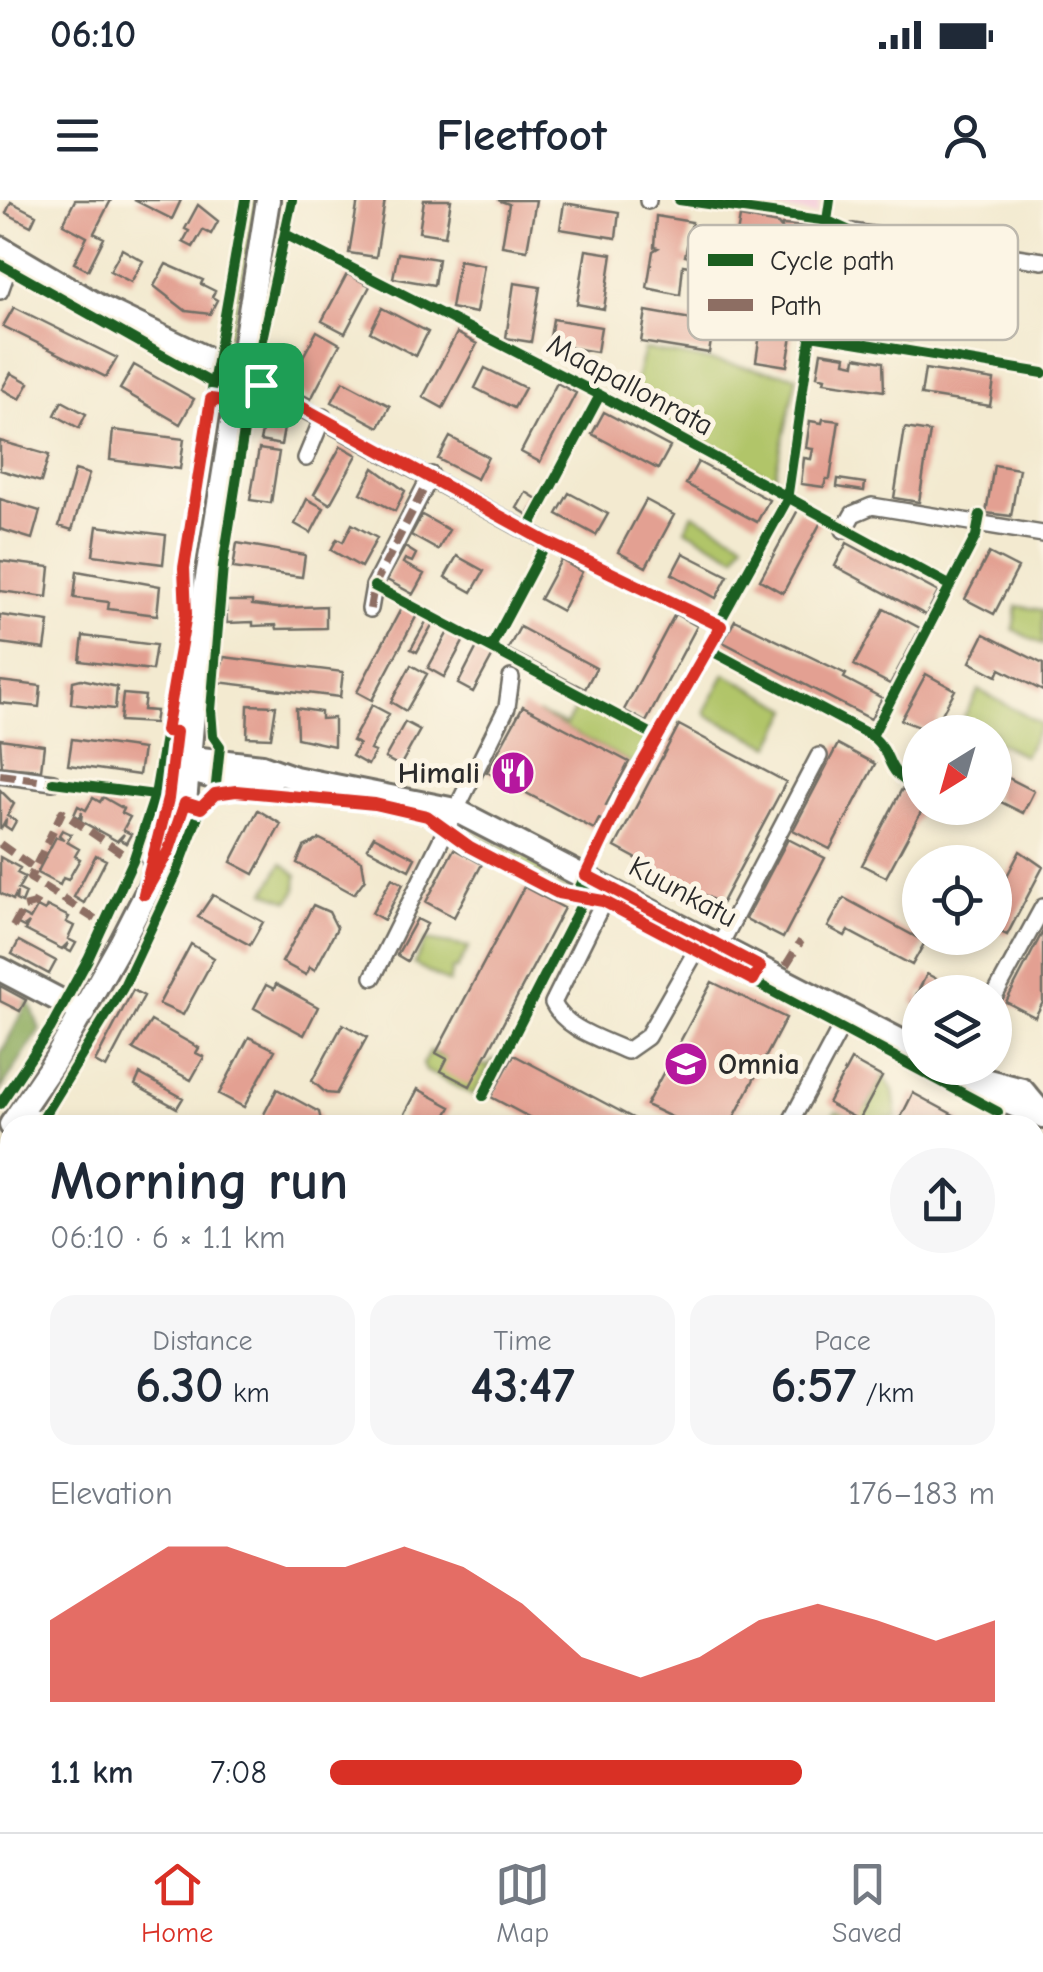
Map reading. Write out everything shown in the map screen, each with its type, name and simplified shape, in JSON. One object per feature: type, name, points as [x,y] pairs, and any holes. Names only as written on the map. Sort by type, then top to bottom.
[{"type":"main road","points":[[19,1115],[84,1013],[144,894],[185,765],[183,673],[202,602],[268,200]]},
{"type":"main road","points":[[6,252],[100,307],[238,373]]},
{"type":"main road","name":"Kuunkatu","points":[[185,765],[262,766],[296,778],[455,810],[902,1041]]},
{"type":"main road","points":[[0,969],[84,1013]]},
{"type":"main road","points":[[1009,1085],[1035,1113]]},
{"type":"street","points":[[0,291],[6,252]]},
{"type":"street","points":[[1018,257],[1043,261]]},
{"type":"street","points":[[238,373],[547,542]]},
{"type":"street","points":[[306,458],[323,418]]},
{"type":"street","points":[[370,608],[374,586],[431,476]]},
{"type":"street","points":[[844,530],[854,514],[872,506],[1043,534]]},
{"type":"street","points":[[373,977],[507,707],[512,678]]},
{"type":"street","points":[[610,888],[553,1003],[558,1015],[581,1030],[628,1051],[647,1037],[712,941],[819,756]]},
{"type":"street","points":[[0,775],[53,782]]},
{"type":"street","points":[[1006,975],[1043,907]]},
{"type":"street","points":[[794,1115],[848,1014]]},
{"type":"shaded area","points":[[720,200],[820,200],[817,215]]},
{"type":"green space","points":[[250,200],[258,200],[230,337],[226,336]]},
{"type":"green space","points":[[865,340],[903,340],[902,346]]},
{"type":"green space","points":[[644,349],[797,376],[774,479],[630,402]]},
{"type":"green space","points":[[693,514],[744,541],[736,556],[685,529]]},
{"type":"green space","points":[[1017,606],[1043,610],[1043,645],[1013,629]]},
{"type":"green space","points":[[725,674],[790,709],[771,746],[708,716],[705,711]]},
{"type":"green space","points":[[979,690],[1041,724],[1024,756],[1012,750],[1012,715],[965,715]]},
{"type":"green space","points":[[578,698],[645,733],[648,740],[635,765],[537,713],[566,725],[577,706],[570,700]]},
{"type":"green space","points":[[470,830],[573,881],[576,886],[570,890],[557,885],[559,879],[548,873],[544,877],[499,853],[500,848],[477,841]]},
{"type":"green space","points":[[282,863],[297,875],[296,891],[289,901],[266,892]]},
{"type":"green space","points":[[155,904],[137,951],[74,1062],[67,1058]]},
{"type":"green space","points":[[426,940],[469,947],[457,969],[452,969],[449,983],[414,964]]},
{"type":"green space","points":[[29,1000],[40,1030],[0,1091],[0,1055]]},
{"type":"green space","points":[[430,1051],[447,1059],[488,1066],[495,1058],[473,1095],[426,1071],[423,1064]]},
{"type":"green space","points":[[883,1075],[893,1090],[897,1115],[849,1115],[869,1106]]},
{"type":"building","points":[[75,200],[111,200],[94,233],[104,238],[88,270],[74,263],[87,237],[63,224]]},
{"type":"building","points":[[134,200],[181,200],[172,219]]},
{"type":"building","points":[[358,200],[385,200],[376,257],[349,253]]},
{"type":"building","points":[[424,200],[451,200],[445,236],[419,232]]},
{"type":"building","points":[[498,200],[536,200],[527,250],[502,246],[509,204]]},
{"type":"building","points":[[11,202],[36,215],[31,226],[6,213]]},
{"type":"building","points":[[564,203],[619,212],[616,238],[560,229]]},
{"type":"building","points":[[198,205],[218,221],[211,234],[203,230],[193,247],[183,242],[189,231],[185,229]]},
{"type":"building","points":[[656,216],[692,222],[688,225],[688,266],[683,265],[680,295],[647,288],[653,251],[658,248],[654,247]]},
{"type":"building","points":[[740,217],[779,225],[739,225]]},
{"type":"building","points":[[122,249],[143,261],[131,282],[110,271]]},
{"type":"building","points":[[586,250],[612,254],[604,309],[577,304]]},
{"type":"building","points":[[398,253],[438,259],[434,285],[393,278]]},
{"type":"building","points":[[459,260],[484,265],[476,313],[451,308]]},
{"type":"building","points":[[166,264],[203,280],[201,284],[215,291],[212,297],[217,300],[210,314],[186,311],[154,286]]},
{"type":"building","points":[[347,274],[370,286],[345,333],[322,321]]},
{"type":"building","points":[[514,283],[540,287],[531,342],[506,338]]},
{"type":"building","points":[[14,307],[117,358],[106,377],[3,326]]},
{"type":"building","points":[[382,308],[428,332],[416,356],[370,332]]},
{"type":"building","points":[[646,311],[688,318],[688,340],[711,340],[709,353],[641,342]]},
{"type":"building","points":[[553,319],[601,327],[597,352],[549,344]]},
{"type":"building","points":[[317,331],[340,344],[311,399],[287,386]]},
{"type":"building","points":[[457,333],[477,344],[443,408],[423,397]]},
{"type":"building","points":[[759,340],[791,340],[787,366],[756,361]]},
{"type":"building","points":[[821,352],[846,356],[845,362],[855,364],[856,357],[883,362],[884,391],[824,382],[825,378],[817,376]]},
{"type":"building","points":[[134,365],[194,399],[180,424],[120,389]]},
{"type":"building","points":[[485,368],[525,388],[514,408],[475,388]]},
{"type":"building","points":[[925,369],[994,380],[990,406],[921,395]]},
{"type":"building","points":[[11,373],[29,383],[20,399],[2,389]]},
{"type":"building","points":[[343,381],[390,406],[379,427],[332,402]]},
{"type":"building","points":[[557,383],[576,393],[540,462],[521,452]]},
{"type":"building","points":[[62,401],[86,414],[79,428],[55,415]]},
{"type":"building","points":[[604,412],[670,447],[658,469],[592,434]]},
{"type":"building","points":[[266,413],[286,417],[281,445],[260,441]]},
{"type":"building","points":[[823,419],[839,421],[830,479],[826,479],[824,487],[801,484],[804,458],[811,459],[813,449],[806,448],[810,421],[822,423]]},
{"type":"building","points":[[905,428],[930,432],[919,502],[894,498]]},
{"type":"building","points":[[113,430],[184,439],[180,469],[110,460]]},
{"type":"building","points":[[450,437],[488,457],[477,479],[438,459]]},
{"type":"building","points":[[0,441],[49,455],[41,482],[0,470]]},
{"type":"building","points":[[341,446],[357,455],[330,504],[314,494]]},
{"type":"building","points":[[259,449],[279,452],[271,503],[250,500]]},
{"type":"building","points":[[698,462],[769,500],[757,522],[686,484]]},
{"type":"building","points":[[994,465],[1019,469],[1011,516],[986,513]]},
{"type":"building","points":[[374,468],[405,491],[395,511],[361,493]]},
{"type":"building","points":[[75,470],[89,474],[72,530],[59,526]]},
{"type":"building","points":[[838,479],[865,483],[864,491],[837,487]]},
{"type":"building","points":[[526,492],[537,499],[528,515],[517,508]]},
{"type":"building","points":[[569,493],[608,514],[596,535],[557,514]]},
{"type":"building","points":[[0,499],[40,511],[32,539],[0,529]]},
{"type":"building","points":[[307,499],[324,508],[311,533],[295,524]]},
{"type":"building","points":[[646,500],[674,515],[646,567],[618,552]]},
{"type":"building","points":[[798,510],[821,522],[783,593],[760,580]]},
{"type":"building","points":[[422,515],[449,530],[438,550],[411,535]]},
{"type":"building","points":[[352,524],[377,538],[361,567],[331,550],[337,539],[343,542]]},
{"type":"building","points":[[97,526],[166,535],[163,564],[93,555]]},
{"type":"building","points":[[237,543],[305,555],[302,577],[233,568]]},
{"type":"building","points":[[847,543],[938,592],[926,615],[835,566]]},
{"type":"building","points":[[405,547],[416,554],[412,562],[405,559],[403,563],[424,574],[413,594],[387,580]]},
{"type":"building","points":[[683,553],[728,576],[716,598],[672,574]]},
{"type":"building","points":[[989,553],[1018,568],[994,614],[965,599]]},
{"type":"building","points":[[457,556],[484,571],[472,592],[445,577]]},
{"type":"building","points":[[561,560],[582,572],[562,611],[540,599]]},
{"type":"building","points":[[0,561],[50,567],[47,597],[0,591]]},
{"type":"building","points":[[77,571],[160,586],[157,615],[108,609],[109,602],[74,598]]},
{"type":"building","points":[[226,601],[252,601],[252,605],[277,608],[326,606],[326,628],[277,629],[276,625],[253,626],[253,622],[227,623]]},
{"type":"building","points":[[402,607],[417,615],[372,700],[357,692]]},
{"type":"building","points":[[884,609],[920,628],[890,684],[854,665]]},
{"type":"building","points":[[675,614],[697,626],[646,722],[624,710]]},
{"type":"building","points":[[0,615],[49,622],[45,649],[0,643]]},
{"type":"building","points":[[427,620],[432,625],[417,652],[411,649]]},
{"type":"building","points":[[735,620],[846,674],[844,678],[882,698],[871,719],[723,642]]},
{"type":"building","points":[[520,627],[596,668],[585,689],[508,649]]},
{"type":"building","points":[[448,632],[464,640],[444,677],[428,668]]},
{"type":"building","points":[[984,634],[1043,664],[1043,691],[1000,669],[997,676],[970,662]]},
{"type":"building","points":[[83,636],[156,645],[152,670],[80,661]]},
{"type":"building","points":[[477,647],[493,655],[473,692],[458,684]]},
{"type":"building","points":[[224,657],[343,672],[340,697],[217,682]]},
{"type":"building","points":[[411,665],[427,674],[406,711],[391,702]]},
{"type":"building","points":[[926,674],[955,690],[941,715],[904,715]]},
{"type":"building","points":[[81,679],[117,687],[115,709],[71,704],[73,681]]},
{"type":"building","points":[[0,681],[41,686],[39,707],[0,703]]},
{"type":"building","points":[[123,694],[145,696],[143,710],[156,711],[154,723],[120,721]]},
{"type":"building","points":[[248,705],[276,706],[271,738],[247,737]]},
{"type":"building","points":[[372,705],[389,714],[370,750],[375,752],[368,765],[352,756],[359,744],[352,741]]},
{"type":"building","points":[[523,706],[629,762],[606,805],[612,808],[605,822],[599,819],[594,829],[487,772]]},
{"type":"building","points":[[296,708],[321,712],[321,719],[334,718],[334,746],[297,738]]},
{"type":"building","points":[[405,722],[420,730],[400,766],[385,758]]},
{"type":"building","points":[[679,725],[786,782],[721,904],[615,847]]},
{"type":"building","points":[[0,739],[44,745],[41,770],[2,767]]},
{"type":"building","points":[[72,739],[143,749],[139,775],[68,765]]},
{"type":"building","points":[[838,744],[875,764],[830,849],[793,830]]},
{"type":"building","points":[[1012,780],[1034,791],[1023,813],[1012,808]]},
{"type":"building","points":[[902,789],[902,825],[914,825],[886,877],[862,865]]},
{"type":"building","points":[[0,790],[14,804],[7,816],[16,821],[11,830],[5,826],[6,819],[0,830]]},
{"type":"building","points":[[103,797],[130,817],[123,830],[131,834],[126,843],[120,840],[124,834],[117,841],[81,821],[82,812],[79,818],[74,815],[78,806],[86,810],[93,798],[100,802]]},
{"type":"building","points":[[258,810],[281,824],[254,874],[231,862]]},
{"type":"building","points":[[62,830],[71,834],[67,842],[79,849],[75,856],[80,859],[68,880],[63,878],[60,885],[37,873],[56,837],[64,840],[59,835]]},
{"type":"building","points":[[374,836],[415,858],[409,870],[367,848]]},
{"type":"building","points":[[320,839],[362,861],[365,879],[354,894],[297,863],[304,847]]},
{"type":"building","points":[[788,839],[825,858],[783,938],[746,919]]},
{"type":"building","points":[[454,849],[482,864],[454,917],[426,902]]},
{"type":"building","points":[[1020,851],[1043,867],[1012,926],[1012,866]]},
{"type":"building","points":[[96,855],[106,860],[84,903],[74,897]]},
{"type":"building","points":[[0,857],[20,868],[17,873],[25,877],[18,889],[26,893],[22,903],[16,900],[17,892],[13,900],[0,893]]},
{"type":"building","points":[[392,878],[403,884],[384,920],[372,913]]},
{"type":"building","points":[[524,887],[564,908],[470,1086],[441,1071],[447,1059],[436,1053]]},
{"type":"building","points":[[213,895],[263,922],[250,945],[198,917]]},
{"type":"building","points":[[844,898],[902,930],[902,955],[918,955],[912,965],[848,931],[845,936],[828,927]]},
{"type":"building","points":[[313,905],[329,912],[337,928],[315,970],[310,967],[306,975],[282,962]]},
{"type":"building","points":[[47,906],[69,917],[66,922],[74,926],[68,939],[76,943],[71,952],[65,949],[68,943],[62,949],[25,930],[29,923],[24,927],[18,924],[22,915],[30,919],[37,907],[45,911]]},
{"type":"building","points":[[417,919],[427,924],[407,961],[397,955]]},
{"type":"building","points":[[1043,931],[1043,1002],[1035,1017],[1012,1005],[1012,990]]},
{"type":"building","points":[[19,941],[56,961],[49,974],[12,954]]},
{"type":"building","points":[[191,944],[214,958],[183,1015],[159,1004]]},
{"type":"building","points":[[712,982],[786,1018],[735,1115],[667,1115],[646,1105]]},
{"type":"building","points":[[276,984],[318,1007],[304,1035],[254,1008],[266,985],[274,989]]},
{"type":"building","points":[[0,986],[26,1000],[20,1011],[0,1001]]},
{"type":"building","points":[[133,990],[144,996],[106,1068],[95,1062]]},
{"type":"building","points":[[151,1021],[199,1048],[196,1053],[204,1057],[191,1080],[133,1049]]},
{"type":"building","points":[[343,1024],[367,1037],[336,1094],[326,1093],[312,1081]]},
{"type":"building","points":[[249,1037],[275,1050],[244,1107],[219,1094]]},
{"type":"building","points":[[514,1055],[627,1115],[525,1115],[491,1097]]},
{"type":"building","points":[[851,1060],[882,1077],[862,1115],[850,1115],[828,1103]]},
{"type":"building","points":[[140,1074],[183,1098],[177,1108],[135,1085]]},
{"type":"building","points":[[277,1089],[320,1115],[264,1115]]},
{"type":"building","points":[[418,1089],[451,1107],[447,1115],[404,1115]]},
{"type":"building","points":[[913,1093],[954,1115],[902,1115]]},
{"type":"marked path","points":[[237,373],[537,535]]},
{"type":"marked path","points":[[370,609],[374,586],[431,475]]},
{"type":"marked path","points":[[0,775],[53,782]]},
{"type":"marked path","points":[[95,919],[30,878],[62,812],[133,861]]},
{"type":"marked path","points":[[0,844],[34,868]]},
{"type":"marked path","points":[[13,927],[24,907],[35,904],[39,896]]},
{"type":"marked path","points":[[786,965],[801,941]]},
{"type":"cycle path","points":[[0,1104],[50,1029],[88,959],[133,861],[155,795],[186,614],[184,568],[196,482],[245,200]]},
{"type":"cycle path","points":[[45,1115],[123,988],[176,875],[201,808],[215,794],[220,746],[213,736],[211,710],[223,566],[248,405],[292,200]]},
{"type":"cycle path","points":[[679,200],[837,225]]},
{"type":"cycle path","points":[[826,225],[830,200]]},
{"type":"cycle path","name":"Maapallonrata","points":[[285,234],[600,395],[949,585]]},
{"type":"cycle path","points":[[0,264],[212,383]]},
{"type":"cycle path","points":[[576,895],[622,799],[787,500],[810,340]]},
{"type":"cycle path","points":[[842,340],[1043,373]]},
{"type":"cycle path","name":"Maapallonrata","points":[[528,530],[600,395]]},
{"type":"cycle path","points":[[872,736],[976,536],[980,515]]},
{"type":"cycle path","points":[[491,647],[547,542],[721,626]]},
{"type":"cycle path","points":[[374,586],[656,736]]},
{"type":"cycle path","points":[[708,649],[872,736],[902,778]]},
{"type":"cycle path","points":[[53,782],[155,795],[201,808]]},
{"type":"cycle path","points":[[215,794],[237,791],[320,798],[427,816],[470,847],[558,893],[603,901],[998,1112]]},
{"type":"cycle path","points":[[483,1096],[592,883]]},
{"type":"place","name":"Himali","points":[[513,773]]},
{"type":"place","name":"Omnia","points":[[686,1064]]},
{"type":"route","points":[[256,382],[261,385],[504,514],[547,542],[721,626],[656,736],[586,875],[760,967],[753,980],[725,964],[716,964],[603,901],[558,893],[470,847],[427,816],[375,804],[236,791],[215,794],[201,808],[185,803],[169,850],[144,894],[174,763],[176,732],[166,731],[186,614],[184,568],[211,399],[248,405],[256,382]]}]
